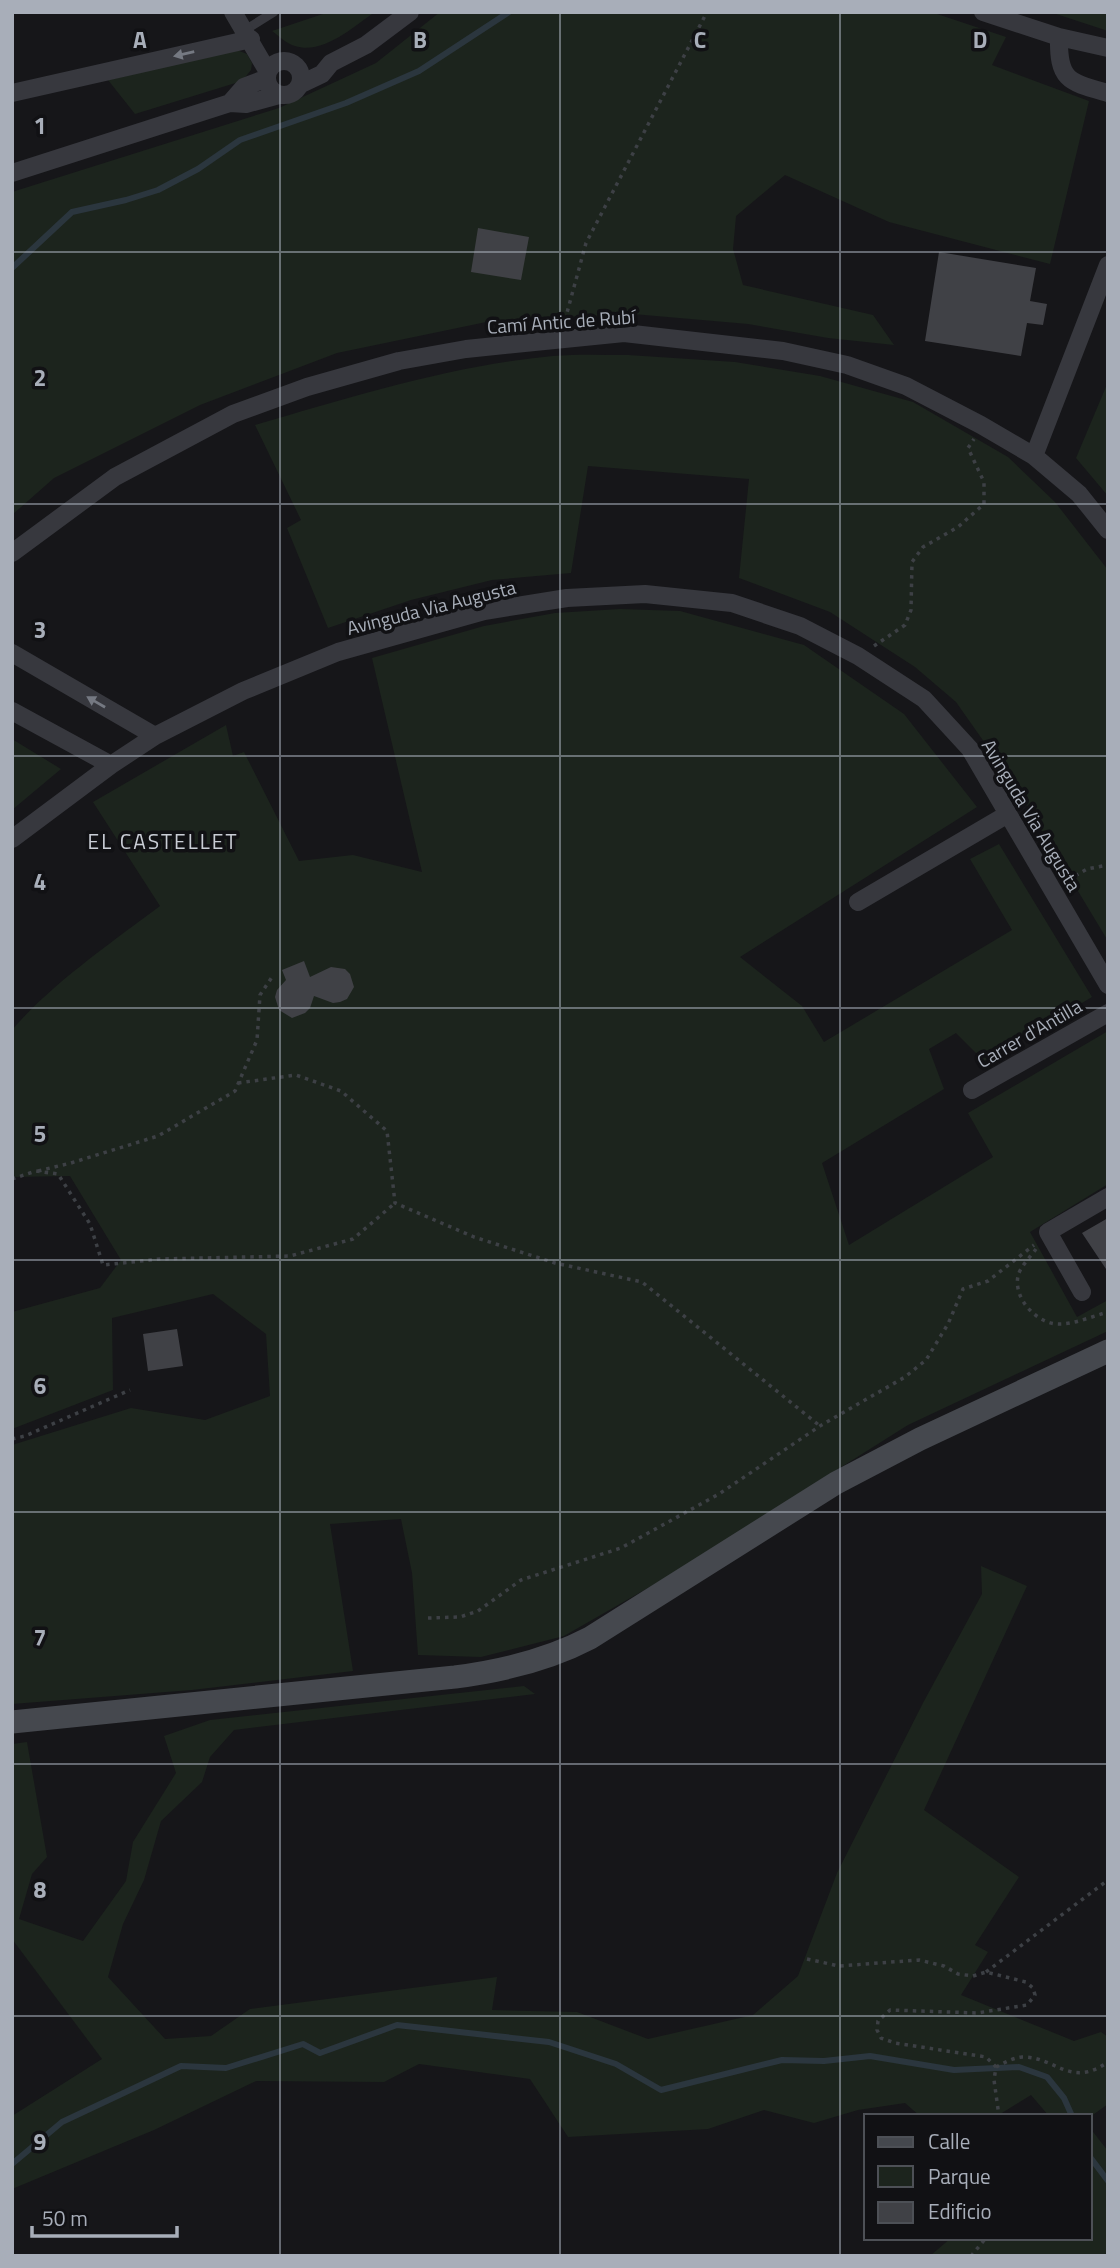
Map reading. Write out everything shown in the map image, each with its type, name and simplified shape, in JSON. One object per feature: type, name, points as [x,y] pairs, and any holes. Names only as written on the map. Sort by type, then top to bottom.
[{"type":"main road","points":[[12,1722],[464,1675],[498,1670],[550,1656],[590,1638],[836,1483],[920,1438],[1108,1351]]},
{"type":"street","points":[[233,12],[248,35],[269,51],[277,69],[270,89],[279,95]]},
{"type":"street","points":[[230,103],[244,87],[277,69],[331,63],[366,45],[410,12]]},
{"type":"street","points":[[983,12],[1059,37],[1108,57]]},
{"type":"street","points":[[12,93],[248,35]]},
{"type":"street","points":[[1059,37],[1108,48]]},
{"type":"street","points":[[1059,37],[1058,62],[1065,74],[1077,84],[1108,93]]},
{"type":"street","points":[[12,173],[230,103],[246,104],[295,92],[301,84],[322,74],[331,63]]},
{"type":"street","points":[[277,69],[301,72],[301,84]]},
{"type":"street","points":[[1034,456],[1108,265]]},
{"type":"street","name":"Camí Antic de Rubí","points":[[12,552],[115,477],[233,414],[307,387],[399,361],[466,349],[624,333],[783,351],[847,365],[906,386],[1034,456],[1079,494],[1108,530]]},
{"type":"street","name":"Avinguda Via Augusta","points":[[12,839],[111,765],[155,736],[243,691],[338,652],[484,611],[567,598],[645,594],[732,603],[800,626],[859,657],[924,699],[970,749],[1108,985]]},
{"type":"street","points":[[12,653],[155,736]]},
{"type":"street","points":[[12,711],[111,765]]},
{"type":"street","points":[[858,902],[1008,814]]},
{"type":"street","name":"Carrer d'Antilla","points":[[972,1090],[1108,1013]]},
{"type":"street","points":[[1082,1292],[1048,1232],[1108,1197]]},
{"type":"lane","points":[[248,35],[274,12]]},
{"type":"path","points":[[560,339],[586,243],[707,12]]},
{"type":"path","points":[[859,657],[905,625],[911,610],[912,562],[923,547],[958,527],[984,504],[985,482],[968,448],[981,425]]},
{"type":"path","points":[[1052,889],[1087,869],[1108,865]]},
{"type":"path","points":[[12,1179],[159,1136],[235,1091],[257,1040],[260,995],[272,977]]},
{"type":"path","points":[[238,1083],[296,1075],[341,1091],[387,1131],[395,1203]]},
{"type":"path","points":[[36,1171],[58,1174],[90,1224],[103,1265],[160,1259],[290,1256],[353,1239],[395,1203]]},
{"type":"path","points":[[395,1203],[474,1237],[555,1263],[642,1282],[820,1426]]},
{"type":"path","points":[[428,1618],[460,1617],[478,1611],[521,1580],[621,1548],[719,1494],[820,1426],[905,1377],[926,1360],[948,1324],[963,1289],[988,1281],[1048,1232]]},
{"type":"path","points":[[1048,1232],[1018,1275],[1018,1289],[1023,1303],[1039,1318],[1059,1325],[1108,1312]]},
{"type":"path","points":[[12,1439],[25,1436],[130,1390]]},
{"type":"path","points":[[807,1959],[839,1966],[919,1960],[944,1966],[958,1974],[973,1976],[986,1972],[1108,1880]]},
{"type":"path","points":[[986,1972],[1026,1983],[1033,1988],[1035,1995],[1027,2005],[977,2013],[890,2010],[878,2021],[877,2030],[881,2038],[895,2043],[986,2057],[996,2068]]},
{"type":"path","points":[[999,2114],[994,2080],[996,2068],[1008,2060],[1030,2058],[1069,2073],[1083,2073],[1108,2063]]},
{"type":"path","points":[[971,2256],[984,2240]]},
{"type":"green space","points":[[329,12],[375,12],[337,38],[316,47],[292,45],[272,31]]},
{"type":"green space","points":[[440,12],[931,12],[1006,37],[992,65],[1089,101],[1050,264],[889,222],[785,175],[736,216],[733,249],[743,285],[873,315],[894,345],[828,338],[748,324],[633,314],[496,320],[337,353],[200,405],[54,478],[12,515],[12,192],[279,108],[376,63]]},
{"type":"green space","points":[[1050,12],[1108,12],[1108,31]]},
{"type":"green space","points":[[237,50],[247,54],[252,63],[251,70],[242,81],[135,114],[108,80]]},
{"type":"green space","points":[[628,355],[735,362],[820,376],[913,402],[1008,457],[1055,502],[1108,570],[1108,941],[1013,783],[956,702],[915,667],[830,612],[739,578],[749,479],[588,466],[571,573],[492,580],[411,600],[328,628],[287,528],[301,520],[255,425],[440,374],[553,356]]},
{"type":"green space","points":[[1108,382],[1108,496],[1076,458]]},
{"type":"green space","points":[[620,609],[680,611],[804,645],[904,714],[977,807],[740,957],[802,1006],[824,1042],[1012,930],[970,859],[999,844],[1092,997],[984,1061],[956,1033],[929,1049],[944,1089],[822,1163],[849,1245],[993,1157],[968,1113],[1108,1031],[1108,1184],[1030,1232],[1077,1317],[1108,1300],[1108,1331],[908,1425],[667,1577],[564,1636],[481,1657],[418,1655],[412,1573],[401,1519],[330,1524],[353,1671],[192,1690],[12,1704],[12,1445],[131,1408],[205,1420],[270,1396],[266,1334],[213,1294],[112,1318],[113,1390],[12,1429],[12,1312],[100,1288],[121,1260],[70,1176],[12,1177],[12,1030],[63,980],[160,906],[93,802],[226,725],[233,756],[244,752],[299,861],[353,855],[422,872],[372,658],[484,626],[555,613]]},
{"type":"green space","points":[[12,739],[61,769],[12,810]]},
{"type":"green space","points":[[981,1566],[1027,1586],[924,1810],[1019,1877],[975,1945],[988,1952],[961,1995],[1074,2041],[1101,2032],[1108,2037],[1108,2104],[1092,2116],[1047,2114],[1031,2095],[1000,2114],[918,2114],[905,2103],[858,2110],[814,2123],[764,2110],[708,2129],[568,2137],[530,2079],[419,2064],[384,2082],[256,2081],[154,2130],[12,2189],[12,2116],[102,2059],[12,1939],[12,1744],[27,1742],[47,1857],[32,1874],[19,1919],[83,1941],[126,1881],[133,1842],[176,1773],[164,1736],[210,1720],[524,1686],[535,1694],[234,1730],[210,1757],[202,1782],[161,1821],[144,1880],[123,1924],[108,1977],[165,2039],[211,2036],[250,2009],[497,1977],[492,2010],[577,2012],[648,2039],[753,2015],[798,1976],[837,1873],[982,1594]]},
{"type":"green space","points":[[1092,2131],[1108,2151],[1108,2256],[930,2256],[949,2240],[1092,2240]]},
{"type":"building","points":[[478,228],[529,237],[521,280],[471,272]]},
{"type":"building","points":[[939,252],[1036,268],[1030,301],[1047,304],[1043,325],[1027,323],[1021,356],[925,341]]},
{"type":"building","points":[[304,961],[310,977],[331,967],[345,969],[350,974],[354,987],[347,999],[340,1002],[333,1003],[314,996],[305,1013],[292,1018],[279,1010],[275,997],[277,990],[286,980],[282,970]]},
{"type":"building","points":[[1108,1218],[1108,1272],[1082,1233]]},
{"type":"building","points":[[177,1329],[183,1366],[148,1371],[143,1334]]},
{"type":"waterway","points":[[12,268],[72,212],[158,190],[198,169],[240,140],[346,103],[419,71],[509,12]]},
{"type":"waterway","points":[[12,2164],[62,2122],[181,2066],[226,2068],[303,2044],[320,2053],[397,2025],[549,2042],[616,2064],[661,2090],[782,2060],[824,2061],[870,2056],[954,2070],[1019,2067],[1047,2077],[1064,2098],[1071,2114]]},
{"type":"waterway","points":[[1092,2160],[1108,2181]]},
{"type":"district","name":"EL CASTELLET","points":[[163,841]]}]
